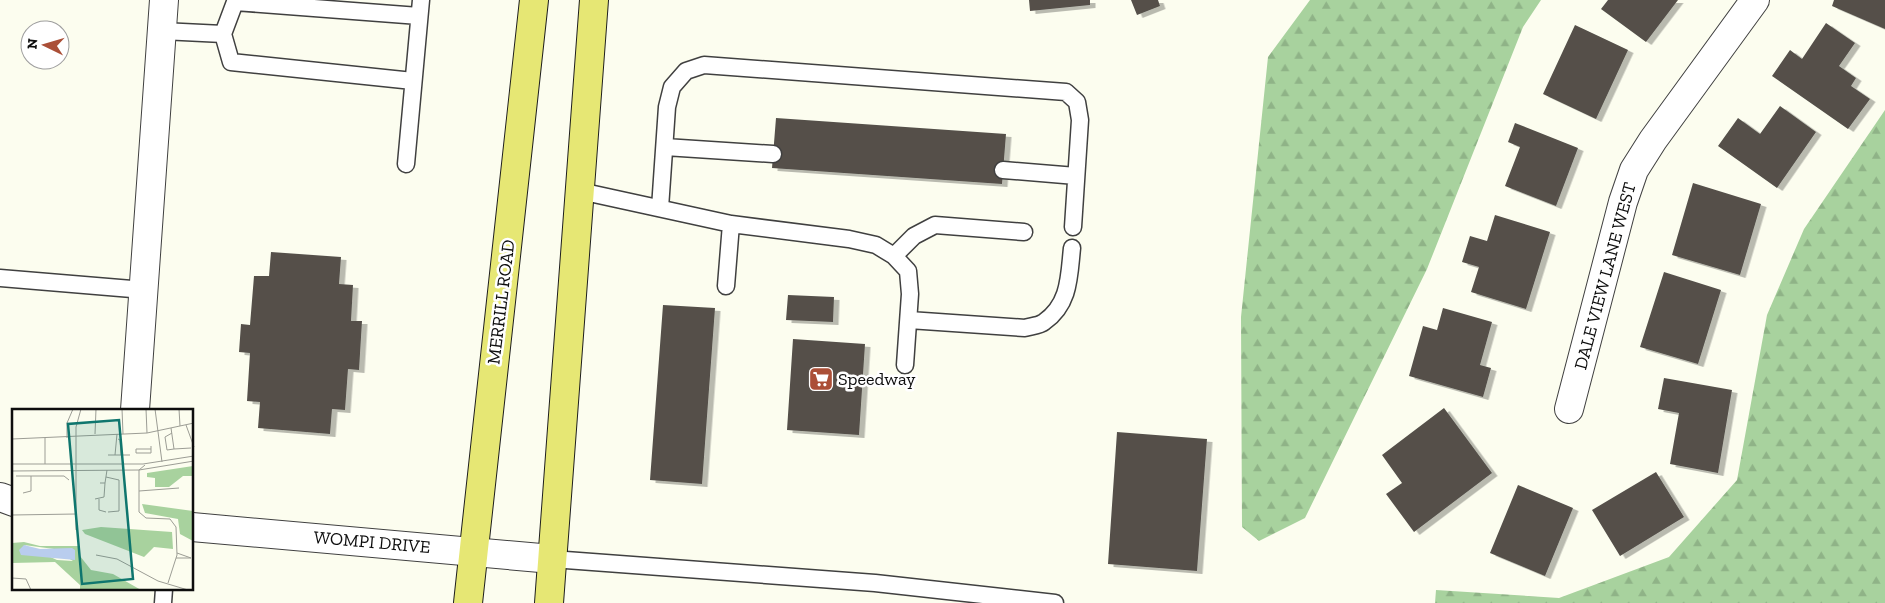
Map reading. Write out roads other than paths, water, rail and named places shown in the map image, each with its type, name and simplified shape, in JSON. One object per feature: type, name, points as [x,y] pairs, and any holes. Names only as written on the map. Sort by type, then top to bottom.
[{"type":"main road","name":"MERRILL ROAD","points":[[468,603],[534,0]]},
{"type":"main road","points":[[548,603],[594,0]]},
{"type":"street","points":[[135,409],[164,0]]},
{"type":"street","name":"DALE VIEW LANE WEST","points":[[1569,409],[1623,202],[1634,170],[1653,140],[1755,0]]},
{"type":"street","points":[[0,497],[12,501]]},
{"type":"street","name":"WOMPI DRIVE","points":[[194,526],[552,559]]},
{"type":"lane","points":[[406,164],[414,80],[420,8],[236,2],[223,34],[231,62],[414,80]]},
{"type":"lane","points":[[162,31],[223,34]]},
{"type":"lane","points":[[660,208],[667,107],[672,87],[686,71],[704,65],[1066,92],[1077,102],[1080,120],[1073,227]]},
{"type":"lane","points":[[665,147],[773,154]]},
{"type":"lane","points":[[1003,170],[1076,176]]},
{"type":"lane","points":[[580,191],[731,224],[849,239],[876,245],[894,256],[908,271],[910,294],[905,365]]},
{"type":"lane","points":[[726,286],[731,224]]},
{"type":"lane","points":[[894,256],[914,236],[935,225],[1024,232]]},
{"type":"lane","points":[[908,320],[1025,328],[1043,324],[1057,311],[1069,287],[1072,248]]},
{"type":"lane","points":[[0,278],[144,290]]},
{"type":"lane","points":[[552,559],[875,583],[1056,603]]},
{"type":"lane","points":[[163,603],[164,590]]},
{"type":"place","name":"Speedway","points":[[821,379]]}]
